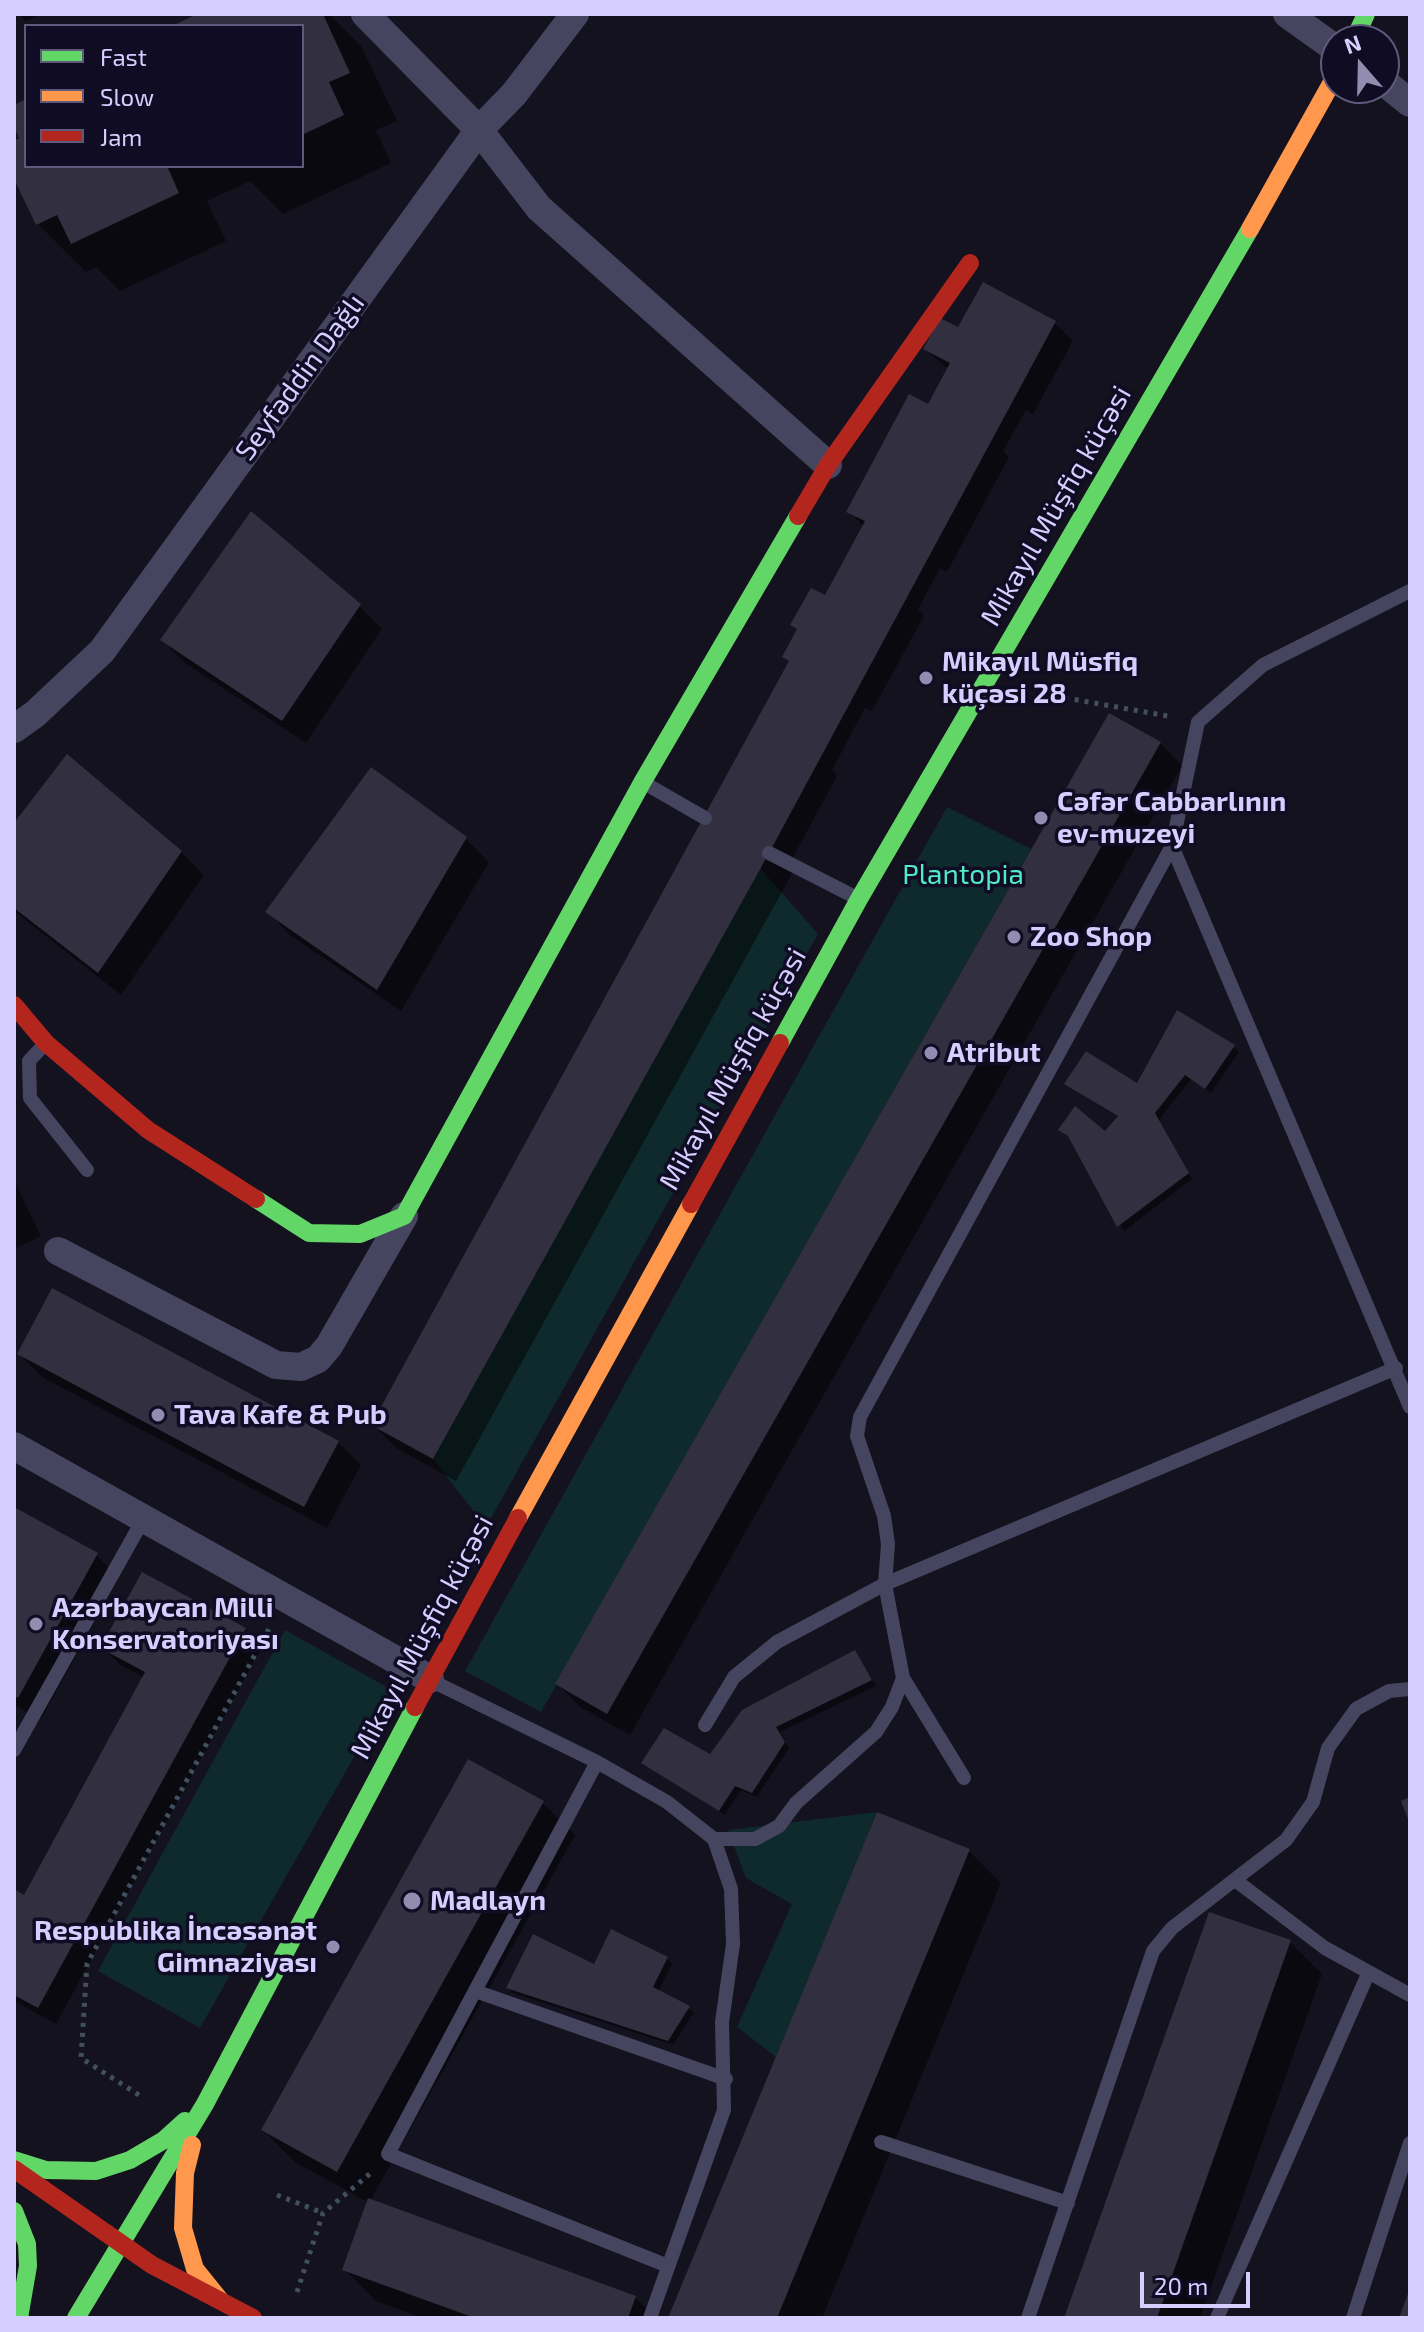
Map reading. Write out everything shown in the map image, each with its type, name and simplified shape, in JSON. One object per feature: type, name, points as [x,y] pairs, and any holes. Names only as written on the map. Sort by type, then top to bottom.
[{"type":"main road","name":"Mikayıl Müşfiq küçəsi","points":[[205,2104],[430,1679],[859,899],[1285,170],[1320,104]]},
{"type":"main road","points":[[14,1005],[46,1043],[148,1130],[309,1233],[360,1234],[404,1216],[643,781],[828,465],[970,263]]},
{"type":"main road","points":[[14,2160],[46,2170],[96,2171],[130,2160],[164,2140],[205,2104]]},
{"type":"main road","points":[[76,2318],[205,2104]]},
{"type":"main road","points":[[205,2104],[185,2173],[183,2228],[195,2269],[205,2285],[228,2306]]},
{"type":"main road","points":[[14,2169],[186,2285],[253,2318]]},
{"type":"main road","points":[[14,2211],[27,2244],[28,2266],[19,2318]]},
{"type":"street","points":[[365,14],[479,130],[539,208],[828,465]]},
{"type":"street","name":"Seyfəddin Dağlı","points":[[14,729],[35,714],[102,651],[479,130],[514,94],[575,14]]},
{"type":"street","points":[[1287,14],[1320,38]]},
{"type":"street","points":[[58,1251],[276,1365],[301,1367],[318,1359],[329,1346],[404,1216]]},
{"type":"street","points":[[14,1446],[430,1679]]},
{"type":"lane","points":[[964,1778],[903,1678],[885,1584],[888,1544],[884,1516],[857,1436],[860,1417],[1172,846],[1198,722],[1263,665],[1410,591]]},
{"type":"lane","points":[[643,781],[705,818]]},
{"type":"lane","points":[[1172,846],[1410,1407]]},
{"type":"lane","points":[[769,853],[859,899]]},
{"type":"lane","points":[[46,1043],[29,1061],[30,1098],[87,1170]]},
{"type":"lane","points":[[705,1725],[734,1677],[777,1642],[885,1584],[1396,1368]]},
{"type":"lane","points":[[14,1750],[144,1518]]},
{"type":"lane","points":[[714,1839],[755,1839],[779,1826],[796,1803],[876,1732],[892,1707],[903,1678]]},
{"type":"lane","points":[[430,1679],[597,1762],[667,1802],[714,1839],[731,1889],[733,1944],[722,2022],[726,2079],[724,2110],[650,2318]]},
{"type":"lane","points":[[1028,2318],[1153,1951],[1172,1928],[1286,1840],[1313,1802],[1328,1748],[1356,1709],[1389,1691],[1410,1689]]},
{"type":"lane","points":[[597,1762],[388,2154],[668,2266]]},
{"type":"lane","points":[[1235,1880],[1325,1948],[1410,1995]]},
{"type":"lane","points":[[1217,2318],[1368,1974]]},
{"type":"lane","points":[[475,1991],[726,2079]]},
{"type":"lane","points":[[881,2142],[1068,2203]]},
{"type":"lane","points":[[1353,2318],[1410,2143]]},
{"type":"path","points":[[1055,696],[1198,722]]},
{"type":"path","points":[[139,2095],[81,2058],[87,1964],[276,1616]]},
{"type":"path","points":[[297,2292],[323,2213],[355,2190],[388,2154]]},
{"type":"path","points":[[277,2195],[323,2213]]},
{"type":"green space","name":"Plantopia","points":[[947,807],[1031,849],[541,1712],[465,1671]]},
{"type":"green space","points":[[759,867],[818,934],[486,1527],[433,1459]]},
{"type":"green space","points":[[285,1630],[392,1690],[200,2028],[98,1971]]},
{"type":"green space","points":[[877,1812],[776,2057],[737,2027],[792,1904],[746,1878],[728,1830]]},
{"type":"building","points":[[197,14],[323,14],[350,73],[329,82],[344,115],[304,134],[304,24],[176,24]]},
{"type":"building","points":[[24,100],[24,168],[168,168],[179,193],[71,244],[57,215],[36,225],[14,179],[14,141],[19,138],[14,127],[14,105]]},
{"type":"building","points":[[983,282],[1056,321],[769,853],[433,1459],[371,1425],[789,661],[782,657],[797,629],[790,625],[811,588],[825,595],[865,521],[846,512],[909,394],[928,404],[950,363],[923,349],[940,318],[958,327]]},
{"type":"building","points":[[251,511],[361,604],[282,721],[160,640]]},
{"type":"building","points":[[1109,713],[1161,742],[607,1714],[555,1684]]},
{"type":"building","points":[[67,754],[182,851],[98,973],[14,908],[14,823]]},
{"type":"building","points":[[371,767],[467,837],[377,990],[265,912]]},
{"type":"building","points":[[1177,1010],[1235,1045],[1205,1089],[1185,1075],[1155,1113],[1189,1173],[1117,1227],[1068,1136],[1058,1130],[1075,1106],[1105,1131],[1118,1116],[1064,1084],[1086,1051],[1137,1083]]},
{"type":"building","points":[[52,1288],[339,1441],[304,1507],[17,1354]]},
{"type":"building","name":"Azərbaycan Milli Konservatoriyası","points":[[14,1507],[98,1553],[18,1698],[14,1696]]},
{"type":"building","points":[[142,1572],[246,1628],[38,2008],[14,1995],[14,1889],[24,1895],[145,1672],[100,1648]]},
{"type":"building","points":[[855,1650],[872,1680],[776,1727],[785,1742],[752,1793],[735,1786],[719,1811],[641,1763],[664,1728],[710,1754],[742,1710]]},
{"type":"building","points":[[468,1759],[544,1801],[337,2172],[261,2130]]},
{"type":"building","points":[[1410,1797],[1410,1824],[1401,1801]]},
{"type":"building","points":[[877,1812],[970,1849],[777,2318],[668,2318]]},
{"type":"building","points":[[1209,1912],[1291,1940],[1157,2318],[1064,2318]]},
{"type":"building","points":[[611,1929],[668,1957],[653,1987],[690,2006],[668,2041],[506,1988],[533,1934],[594,1964]]},
{"type":"building","points":[[368,2198],[636,2296],[628,2318],[475,2318],[342,2270]]},
{"type":"building","points":[[1410,2288],[1410,2318],[1399,2318]]},
{"type":"traffic: fast","points":[[1361,24],[1366,14]]},
{"type":"traffic: fast","points":[[780,1043],[859,899],[1250,229]]},
{"type":"traffic: fast","points":[[256,1199],[309,1233],[360,1234],[404,1216],[643,781],[798,516]]},
{"type":"traffic: fast","points":[[76,2318],[205,2104],[415,1707]]},
{"type":"traffic: fast","points":[[14,2160],[46,2170],[96,2171],[130,2160],[164,2140],[185,2121]]},
{"type":"traffic: fast","points":[[14,2211],[27,2244],[28,2266],[19,2318]]},
{"type":"traffic: slow","points":[[1250,229],[1320,104]]},
{"type":"traffic: slow","points":[[518,1518],[691,1204]]},
{"type":"traffic: slow","points":[[192,2145],[185,2173],[183,2228],[195,2269],[220,2300]]},
{"type":"traffic: jam","points":[[798,516],[828,465],[970,263]]},
{"type":"traffic: jam","points":[[14,1005],[46,1043],[148,1130],[256,1199]]},
{"type":"traffic: jam","points":[[691,1204],[780,1043]]},
{"type":"traffic: jam","points":[[415,1707],[518,1518]]},
{"type":"traffic: jam","points":[[14,2169],[152,2265],[253,2318]]},
{"type":"place","name":"Mikayıl Müsfiq küçəsi 28","points":[[926,678]]},
{"type":"place","name":"Cəfər Cabbarlının ev-muzeyi","points":[[1041,818]]},
{"type":"place","name":"Zoo Shop","points":[[1014,937]]},
{"type":"place","name":"Atribut","points":[[931,1053]]},
{"type":"place","name":"Tava Kafe & Pub","points":[[158,1415]]},
{"type":"place","name":"Azərbaycan Milli Konservatoriyası","points":[[36,1624]]},
{"type":"place","name":"Madlayn","points":[[412,1901]]},
{"type":"place","name":"Respublika İncəsənət Gimnaziyası","points":[[333,1947]]}]
